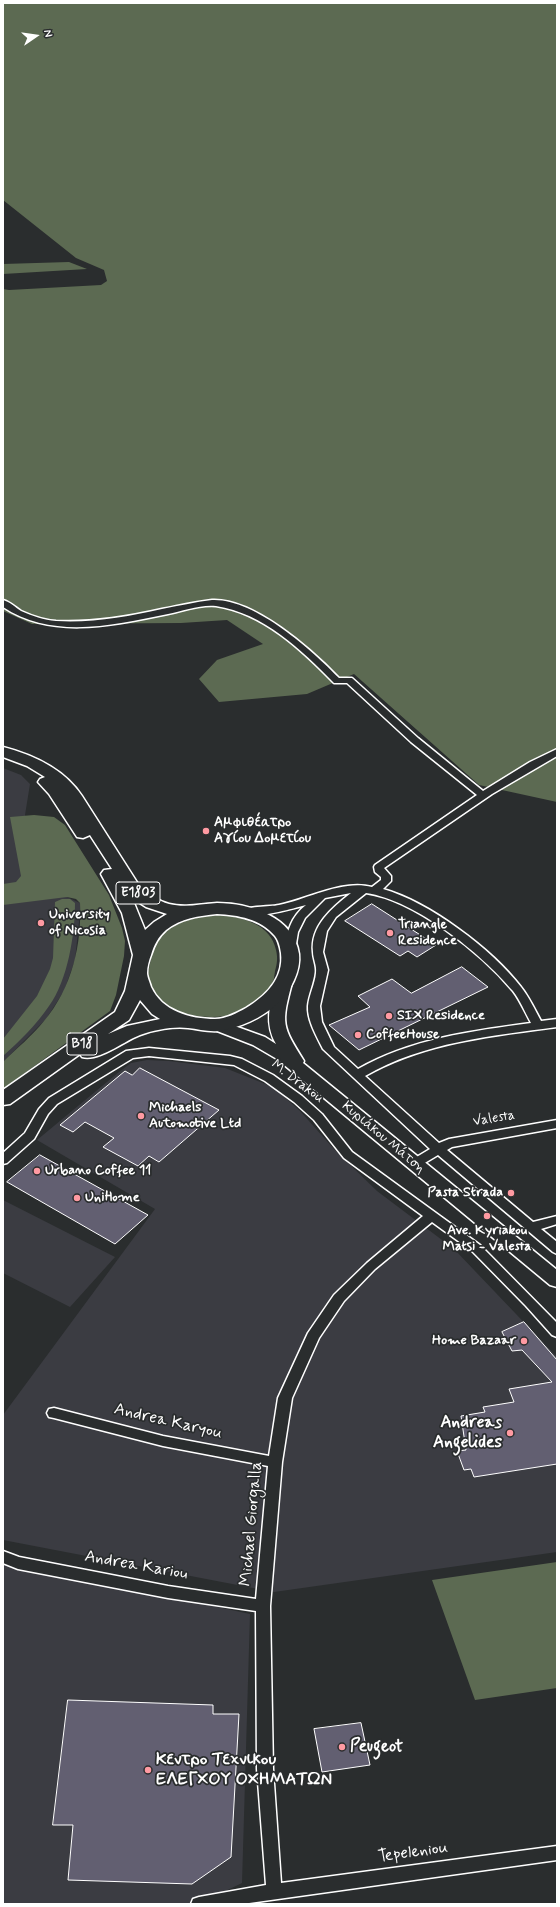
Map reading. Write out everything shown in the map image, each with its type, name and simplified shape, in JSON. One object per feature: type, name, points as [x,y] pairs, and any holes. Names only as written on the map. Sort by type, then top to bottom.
[{"type":"main road","name":"E1803","points":[[3,752],[24,758],[40,766],[65,785],[74,796],[134,890],[142,898],[150,903],[173,911],[204,909]]},
{"type":"main road","name":"E1803","points":[[3,760],[32,772],[55,791],[128,906],[139,936],[140,965]]},
{"type":"main road","points":[[225,908],[244,912],[264,919],[280,930],[285,937],[290,952],[291,963],[285,981],[273,997],[254,1011],[218,1025],[186,1022],[172,1018],[153,1005],[141,987],[140,965],[144,947],[149,938],[165,923],[183,914],[204,909],[225,908]]},
{"type":"main road","name":"B18","points":[[3,1098],[122,1016],[132,1002],[140,965]]},
{"type":"main road","name":"Κυριάκου Μάτση","points":[[285,981],[275,1015],[276,1026],[280,1037],[303,1070]]},
{"type":"main road","name":"B18","points":[[3,1111],[47,1079],[120,1035],[148,1026],[186,1022]]},
{"type":"main road","name":"Κυριάκου Μάτση","points":[[218,1025],[271,1047],[303,1070],[414,1164],[557,1280]]},
{"type":"street","points":[[3,603],[33,619],[59,624],[122,619],[214,604],[226,605],[248,612],[300,646],[324,666],[337,681],[349,680],[398,727],[450,772],[483,796]]},
{"type":"street","points":[[557,752],[533,764],[483,796],[379,867],[380,872],[386,876],[386,881],[370,889],[334,912],[323,928],[318,953],[323,968],[314,1008],[319,1030],[329,1049],[438,1149],[557,1249]]},
{"type":"street","points":[[244,912],[280,909],[325,895],[333,891],[370,889],[389,892],[452,929],[483,955],[517,990],[538,1026]]},
{"type":"street","points":[[290,952],[292,930],[295,921],[325,895]]},
{"type":"street","points":[[357,1075],[372,1065],[427,1044],[557,1023]]},
{"type":"street","name":"M. Drakou","points":[[6,1153],[30,1136],[43,1112],[53,1101],[130,1054],[149,1052],[238,1062],[269,1078],[298,1099],[318,1117],[340,1147],[348,1155],[486,1258],[532,1303],[557,1332]]},
{"type":"street","name":"Valesta","points":[[414,1164],[449,1142],[557,1124]]},
{"type":"street","name":"Michael Giorgalla","points":[[274,1891],[265,1769],[263,1606],[275,1462],[285,1398],[313,1336],[339,1298],[371,1266],[431,1216]]},
{"type":"street","points":[[531,1227],[557,1220]]},
{"type":"street","name":"Andrea Karyou","points":[[54,1413],[163,1441],[275,1462]]},
{"type":"street","name":"Andrea Kariou","points":[[3,1557],[18,1563],[168,1592],[263,1606]]},
{"type":"street","name":"Tepeleniou","points":[[199,1904],[274,1891],[557,1853]]},
{"type":"shaded area","name":"University of Nicosia","points":[[3,768],[21,775],[30,784],[25,815],[67,897],[80,903],[80,912],[75,960],[64,991],[46,1019],[3,1062]]},
{"type":"shaded area","points":[[147,1060],[169,1061],[225,1068],[273,1087],[300,1111],[334,1149],[377,1191],[454,1249],[557,1357],[557,1552],[274,1592],[3,1540],[3,1415],[155,1209],[37,1140],[131,1063]]},
{"type":"shaded area","points":[[3,1200],[115,1257],[70,1307],[3,1273]]},
{"type":"shaded area","points":[[3,1561],[250,1614],[242,1883],[199,1904],[3,1904]]},
{"type":"green space","points":[[3,3],[557,3],[557,802],[479,785],[354,674],[307,694],[219,702],[199,679],[217,660],[263,644],[227,620],[181,623],[32,624],[3,611],[3,289],[9,290],[101,285],[107,281],[104,270],[76,258],[3,200]]},
{"type":"green space","points":[[69,262],[87,269],[3,274],[3,264]]},
{"type":"green space","points":[[34,815],[54,817],[65,825],[109,895],[122,928],[125,941],[124,956],[116,995],[110,1011],[3,1089],[3,1062],[34,1032],[54,1008],[68,980],[77,950],[79,934],[80,903],[76,899],[67,897],[3,905],[3,884],[16,882],[21,876],[10,817]]},
{"type":"green space","points":[[62,899],[70,899],[75,903],[74,929],[66,970],[56,995],[39,1020],[22,1039],[3,1056],[3,1039],[37,996],[50,969],[53,958],[55,902]]},
{"type":"green space","points":[[222,915],[239,918],[256,924],[269,934],[277,953],[273,985],[270,992],[262,1000],[239,1013],[226,1016],[198,1016],[171,1008],[160,1001],[152,991],[148,979],[155,944],[168,930],[185,921]]},
{"type":"green space","points":[[557,1562],[557,1688],[475,1700],[432,1580]]},
{"type":"building","name":"Triangle Residence","points":[[372,904],[436,945],[417,957],[408,951],[400,956],[345,921]]},
{"type":"building","name":"SIX Residence","points":[[462,967],[488,987],[359,1050],[329,1025],[370,1007],[358,996],[392,979],[411,993]]},
{"type":"building","name":"Michaels Automotive Ltd","points":[[140,1068],[219,1110],[159,1162],[149,1156],[138,1166],[103,1147],[114,1138],[85,1122],[73,1132],[60,1125],[125,1071],[132,1075]]},
{"type":"building","name":"UniHome","points":[[40,1155],[148,1215],[115,1244],[7,1182]]},
{"type":"building","name":"Andreas Angelides","points":[[524,1322],[557,1360],[557,1464],[474,1477],[471,1469],[464,1470],[457,1451],[466,1450],[461,1416],[485,1412],[483,1407],[514,1402],[509,1389],[552,1382],[522,1350],[512,1351],[502,1332]]},
{"type":"building","name":"Κεντρο Τεχνικου ΕΛΕΓΧΟΥ ΟΧΗΜΑΤΩΝ","points":[[68,1700],[213,1705],[213,1714],[239,1714],[231,1857],[192,1884],[68,1880],[73,1825],[53,1825]]},
{"type":"building","name":"Peugeot","points":[[361,1723],[370,1765],[322,1772],[314,1729]]},
{"type":"place","name":"Αμφιθέατρο Αγίου Δομετίου","points":[[206,831]]},
{"type":"place","name":"University of Nicosia","points":[[41,923]]},
{"type":"place","name":"Triangle Residence","points":[[390,933]]},
{"type":"place","name":"SIX Residence","points":[[389,1016]]},
{"type":"place","name":"CoffeeHouse","points":[[358,1035]]},
{"type":"place","name":"Michaels Automotive Ltd","points":[[141,1116]]},
{"type":"place","name":"Urbano Coffee 11","points":[[37,1171]]},
{"type":"place","name":"Pasta Strada","points":[[511,1193]]},
{"type":"place","name":"UniHome","points":[[77,1198]]},
{"type":"place","name":"Ave. Kyriakou Matsi - Valesta","points":[[487,1216]]},
{"type":"place","name":"Home Bazaar","points":[[524,1341]]},
{"type":"place","name":"Andreas Angelides","points":[[510,1433]]},
{"type":"place","name":"Peugeot","points":[[342,1747]]},
{"type":"place","name":"Κεντρο Τεχνικου ΕΛΕΓΧΟΥ ΟΧΗΜΑΤΩΝ","points":[[148,1770]]}]
